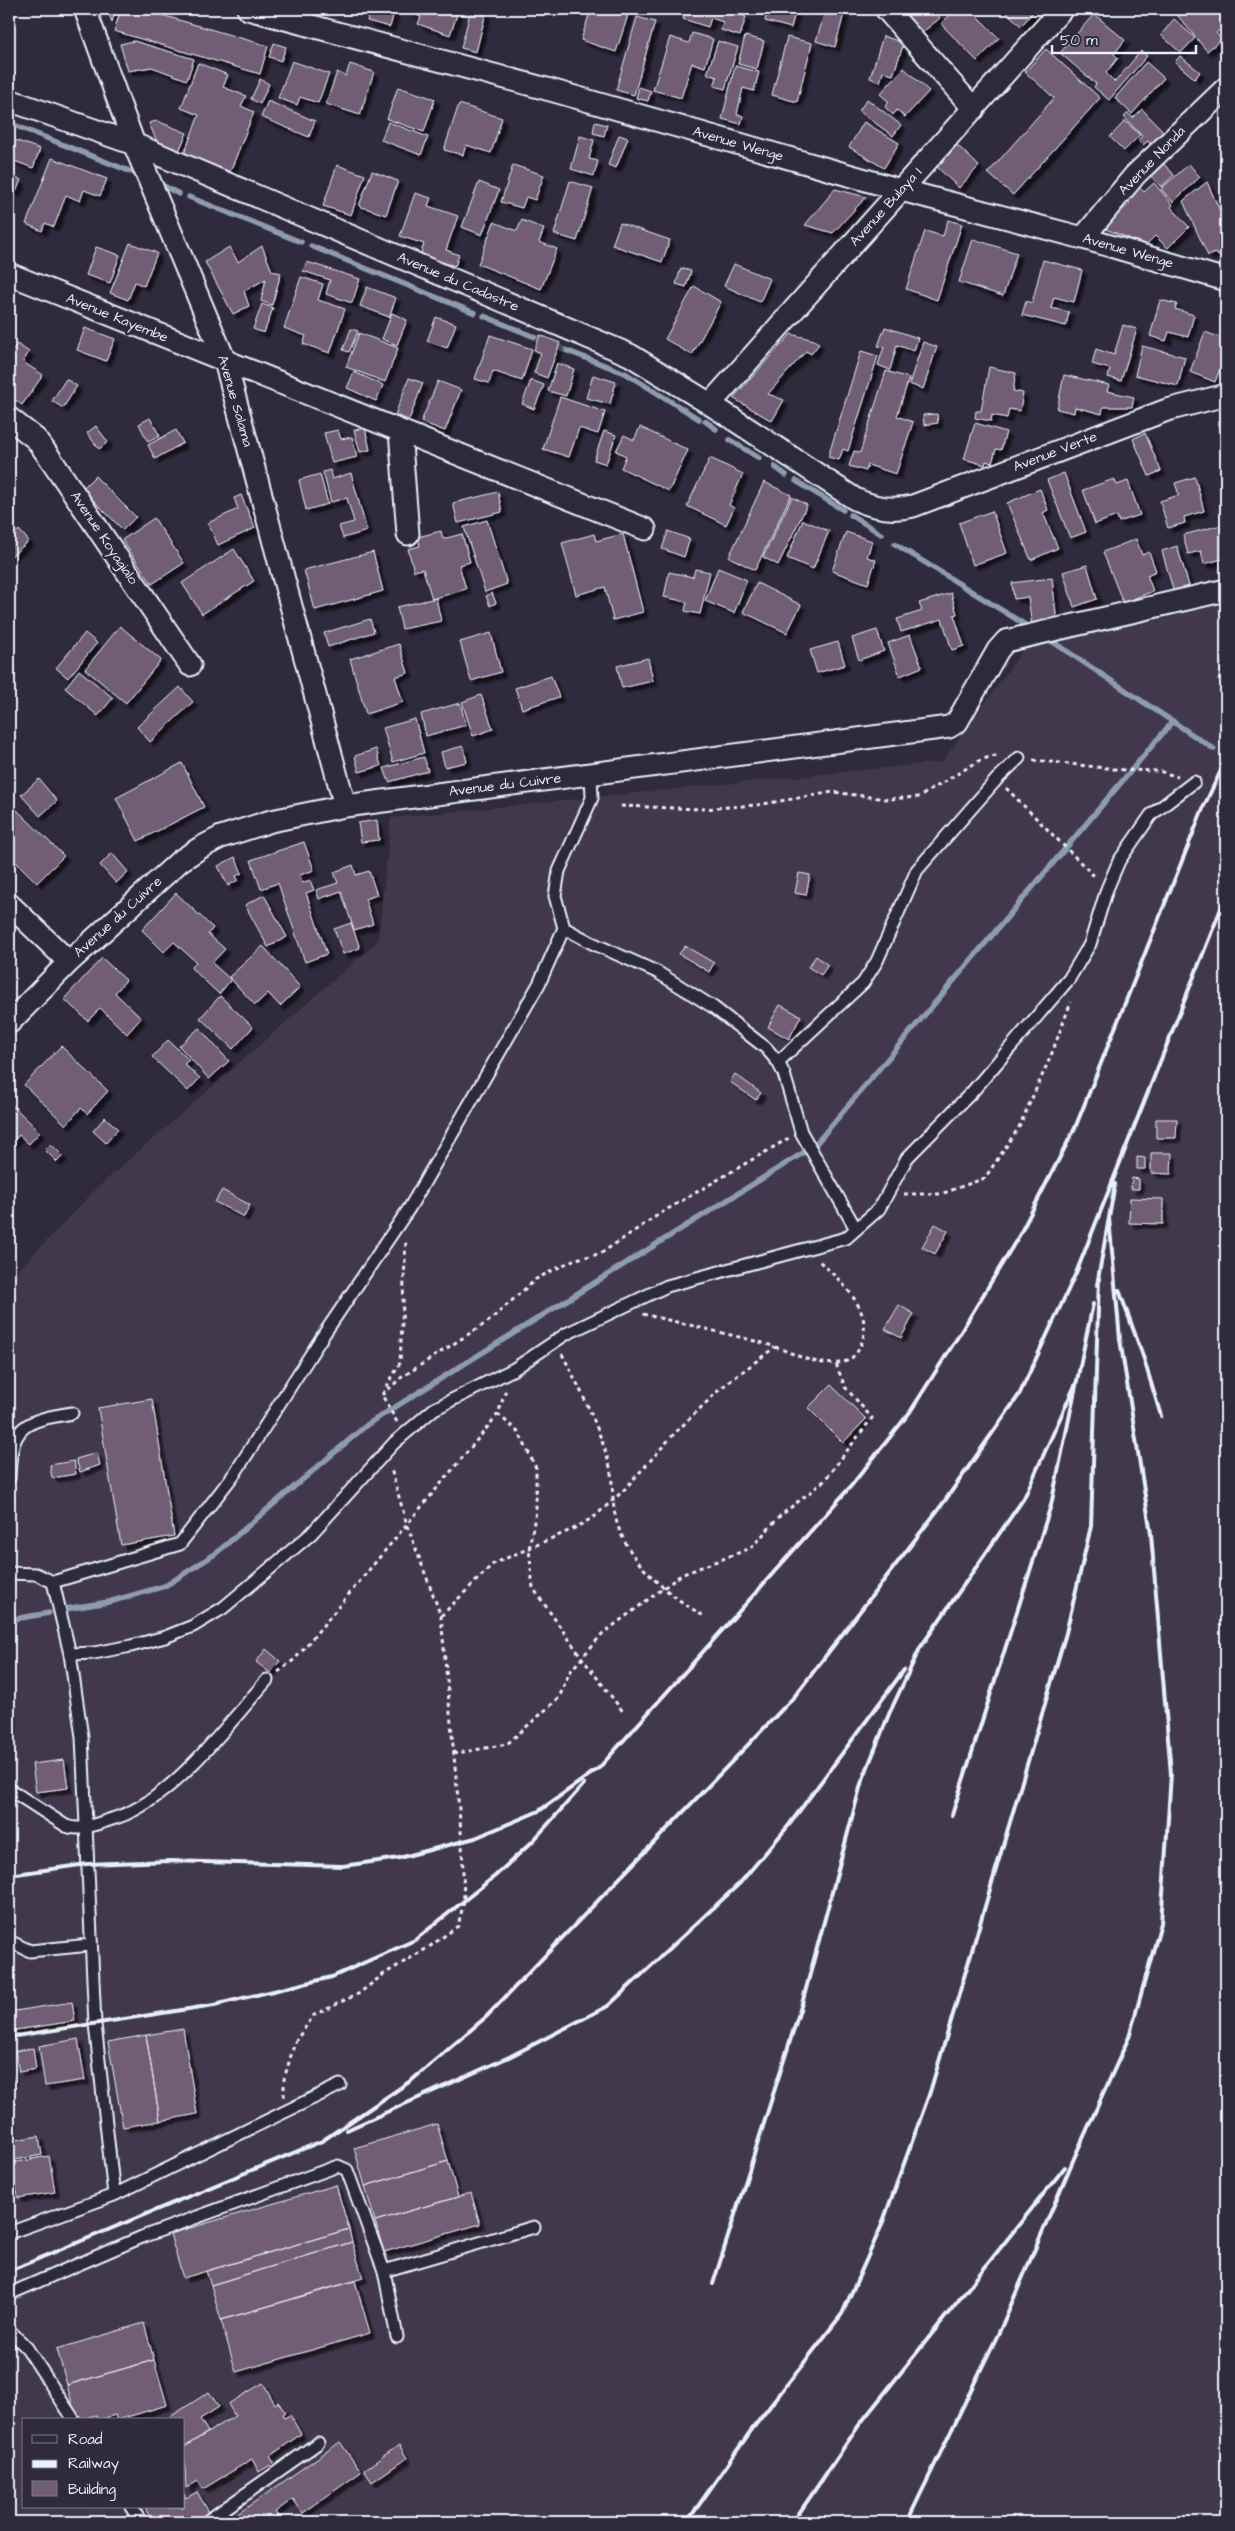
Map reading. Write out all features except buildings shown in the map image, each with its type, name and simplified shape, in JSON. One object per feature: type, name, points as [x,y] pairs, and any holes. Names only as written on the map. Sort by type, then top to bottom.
[{"type":"street","name":"Avenue Salama","points":[[86,9],[134,144],[225,361],[345,806]]},
{"type":"street","name":"Avenue Wenge","points":[[248,9],[554,91],[901,190],[1083,238],[1226,280]]},
{"type":"street","points":[[886,9],[974,109]]},
{"type":"street","name":"Avenue Bulaya I","points":[[710,404],[1062,9]]},
{"type":"street","name":"Avenue Nonda","points":[[1083,238],[1135,175],[1226,88]]},
{"type":"street","name":"Avenue du Cadastre","points":[[9,100],[134,144],[630,355],[710,404],[855,499],[885,508]]},
{"type":"street","name":"Avenue Kayembe","points":[[9,274],[645,529]]},
{"type":"street","name":"Avenue Verte","points":[[885,508],[913,506],[1167,410],[1226,395]]},
{"type":"street","name":"Avenue Koyagialo","points":[[9,418],[36,439],[50,458],[190,665]]},
{"type":"street","points":[[400,431],[408,534]]},
{"type":"street","name":"Avenue du Cuivre","points":[[9,1023],[69,962],[180,861],[221,837],[263,823],[345,806],[949,727],[957,722],[1002,645],[1010,639],[1226,590]]},
{"type":"street","points":[[9,904],[69,962]]},
{"type":"lane","points":[[778,1062],[863,983],[877,961],[917,870],[997,779],[1019,758]]},
{"type":"lane","points":[[9,1573],[36,1574],[53,1582],[180,1544],[235,1473],[322,1337],[410,1207],[539,984],[564,928],[555,896],[559,871],[592,798],[591,774]]},
{"type":"lane","points":[[70,1654],[94,1653],[165,1637],[193,1626],[223,1608],[310,1534],[386,1452],[434,1409],[514,1369],[555,1342],[612,1311],[667,1286],[846,1238],[879,1209],[907,1158],[972,1092],[1068,979],[1090,944],[1107,889],[1120,862],[1151,815],[1194,782]]},
{"type":"lane","points":[[564,928],[592,943],[657,972],[713,1007],[766,1048],[778,1062],[784,1074],[801,1132],[856,1229]]},
{"type":"lane","points":[[9,1478],[14,1446],[22,1428],[36,1419],[72,1412]]},
{"type":"lane","points":[[53,1582],[70,1654],[82,1737],[95,2024],[114,2195]]},
{"type":"lane","points":[[9,1789],[66,1826],[74,1829],[87,1828],[130,1813],[159,1793],[184,1772],[267,1680]]},
{"type":"lane","points":[[9,1941],[30,1951],[90,1945]]},
{"type":"lane","points":[[9,2234],[114,2195],[340,2085]]},
{"type":"lane","points":[[9,2294],[142,2237],[338,2166],[347,2170],[384,2271],[397,2337]]},
{"type":"lane","points":[[384,2271],[534,2227]]},
{"type":"lane","points":[[9,2330],[27,2348],[73,2418]]},
{"type":"lane","points":[[206,2522],[318,2443]]},
{"type":"lane","points":[[132,2508],[141,2522]]},
{"type":"path","points":[[1219,680],[1226,654]]},
{"type":"path","points":[[621,806],[701,809],[757,804],[834,792],[886,799],[919,796],[982,759],[1008,753],[1019,758],[1082,766],[1159,771],[1194,782]]},
{"type":"path","points":[[997,779],[1107,889]]},
{"type":"path","points":[[879,1209],[904,1194],[941,1194],[985,1178],[1018,1127],[1050,1058],[1072,1000]]},
{"type":"path","points":[[382,1395],[402,1377],[489,1321],[536,1280],[575,1259],[600,1254],[661,1213],[801,1132]]},
{"type":"path","points":[[382,1395],[400,1363],[404,1260],[410,1207]]},
{"type":"path","points":[[612,1311],[629,1310],[775,1347],[810,1359],[836,1364],[848,1360],[857,1353],[862,1343],[864,1329],[862,1314],[836,1276],[800,1250]]},
{"type":"path","points":[[555,1342],[573,1375],[609,1464],[618,1524],[638,1562],[678,1601],[704,1616]]},
{"type":"path","points":[[440,1616],[493,1564],[573,1530],[594,1517],[613,1500],[674,1434],[721,1388],[775,1347]]},
{"type":"path","points":[[453,1754],[508,1744],[559,1698],[569,1673],[602,1634],[682,1575],[752,1548],[780,1516],[824,1481],[872,1418],[845,1387],[836,1364]]},
{"type":"path","points":[[267,1680],[295,1659],[498,1414],[514,1369]]},
{"type":"path","points":[[382,1395],[404,1434]]},
{"type":"path","points":[[498,1414],[519,1433],[536,1468],[536,1510],[529,1549],[533,1588],[582,1658],[624,1713]]},
{"type":"path","points":[[284,2112],[284,2079],[295,2042],[314,2015],[358,1994],[384,1974],[429,1948],[458,1926],[464,1901],[462,1842],[440,1616],[407,1525],[386,1452]]},
{"type":"shaded area","points":[[1226,603],[1226,2522],[9,2522],[9,1280],[97,1188],[378,941],[391,818],[942,762],[1025,647]]},
{"type":"waterway","points":[[9,123],[139,175]]},
{"type":"waterway","points":[[162,185],[179,194]]},
{"type":"waterway","points":[[189,197],[301,242]]},
{"type":"waterway","points":[[311,246],[475,313]]},
{"type":"waterway","points":[[484,316],[535,337]]},
{"type":"waterway","points":[[560,348],[625,373],[699,419]]},
{"type":"waterway","points":[[705,421],[716,429]]},
{"type":"waterway","points":[[730,440],[759,458]]},
{"type":"waterway","points":[[775,467],[786,475]]},
{"type":"waterway","points":[[796,481],[843,510]]},
{"type":"waterway","points":[[851,515],[881,534]]},
{"type":"waterway","points":[[895,544],[1032,629]]},
{"type":"waterway","points":[[1047,638],[1214,749]]},
{"type":"waterway","points":[[59,1610],[109,1602],[165,1586],[215,1554],[368,1424],[814,1146],[1173,721]]},
{"type":"waterway","points":[[9,1620],[49,1613]]},
{"type":"railway","points":[[9,1875],[87,1864],[171,1861],[343,1866],[399,1858],[475,1838],[539,1811],[599,1768],[851,1486],[910,1412],[959,1335],[1020,1234],[1075,1128],[1204,806],[1226,760]]},
{"type":"railway","points":[[9,2271],[322,2141],[412,2080],[486,2017],[794,1697],[944,1502],[1019,1395],[1076,1273],[1226,896]]},
{"type":"railway","points":[[1097,1285],[1115,1184]]},
{"type":"railway","points":[[907,2522],[1001,2328],[1075,2156],[1129,2037],[1161,1923],[1171,1774],[1151,1534],[1120,1339],[1109,1218]]},
{"type":"railway","points":[[687,2522],[750,2432],[842,2314],[881,2227],[930,2092],[1066,1633],[1091,1526],[1099,1278]]},
{"type":"railway","points":[[1119,1290],[1143,1356],[1161,1416]]},
{"type":"railway","points":[[952,1815],[1051,1505],[1093,1304]]},
{"type":"railway","points":[[713,2284],[803,2000],[861,1784],[889,1714],[920,1648],[1024,1498],[1076,1383]]},
{"type":"railway","points":[[347,2130],[509,2057],[608,2006],[740,1883],[789,1825],[904,1670]]},
{"type":"railway","points":[[9,2037],[214,2005],[332,1977],[415,1940],[495,1876],[532,1842],[584,1784]]},
{"type":"railway","points":[[793,2522],[859,2425],[1065,2167]]}]
